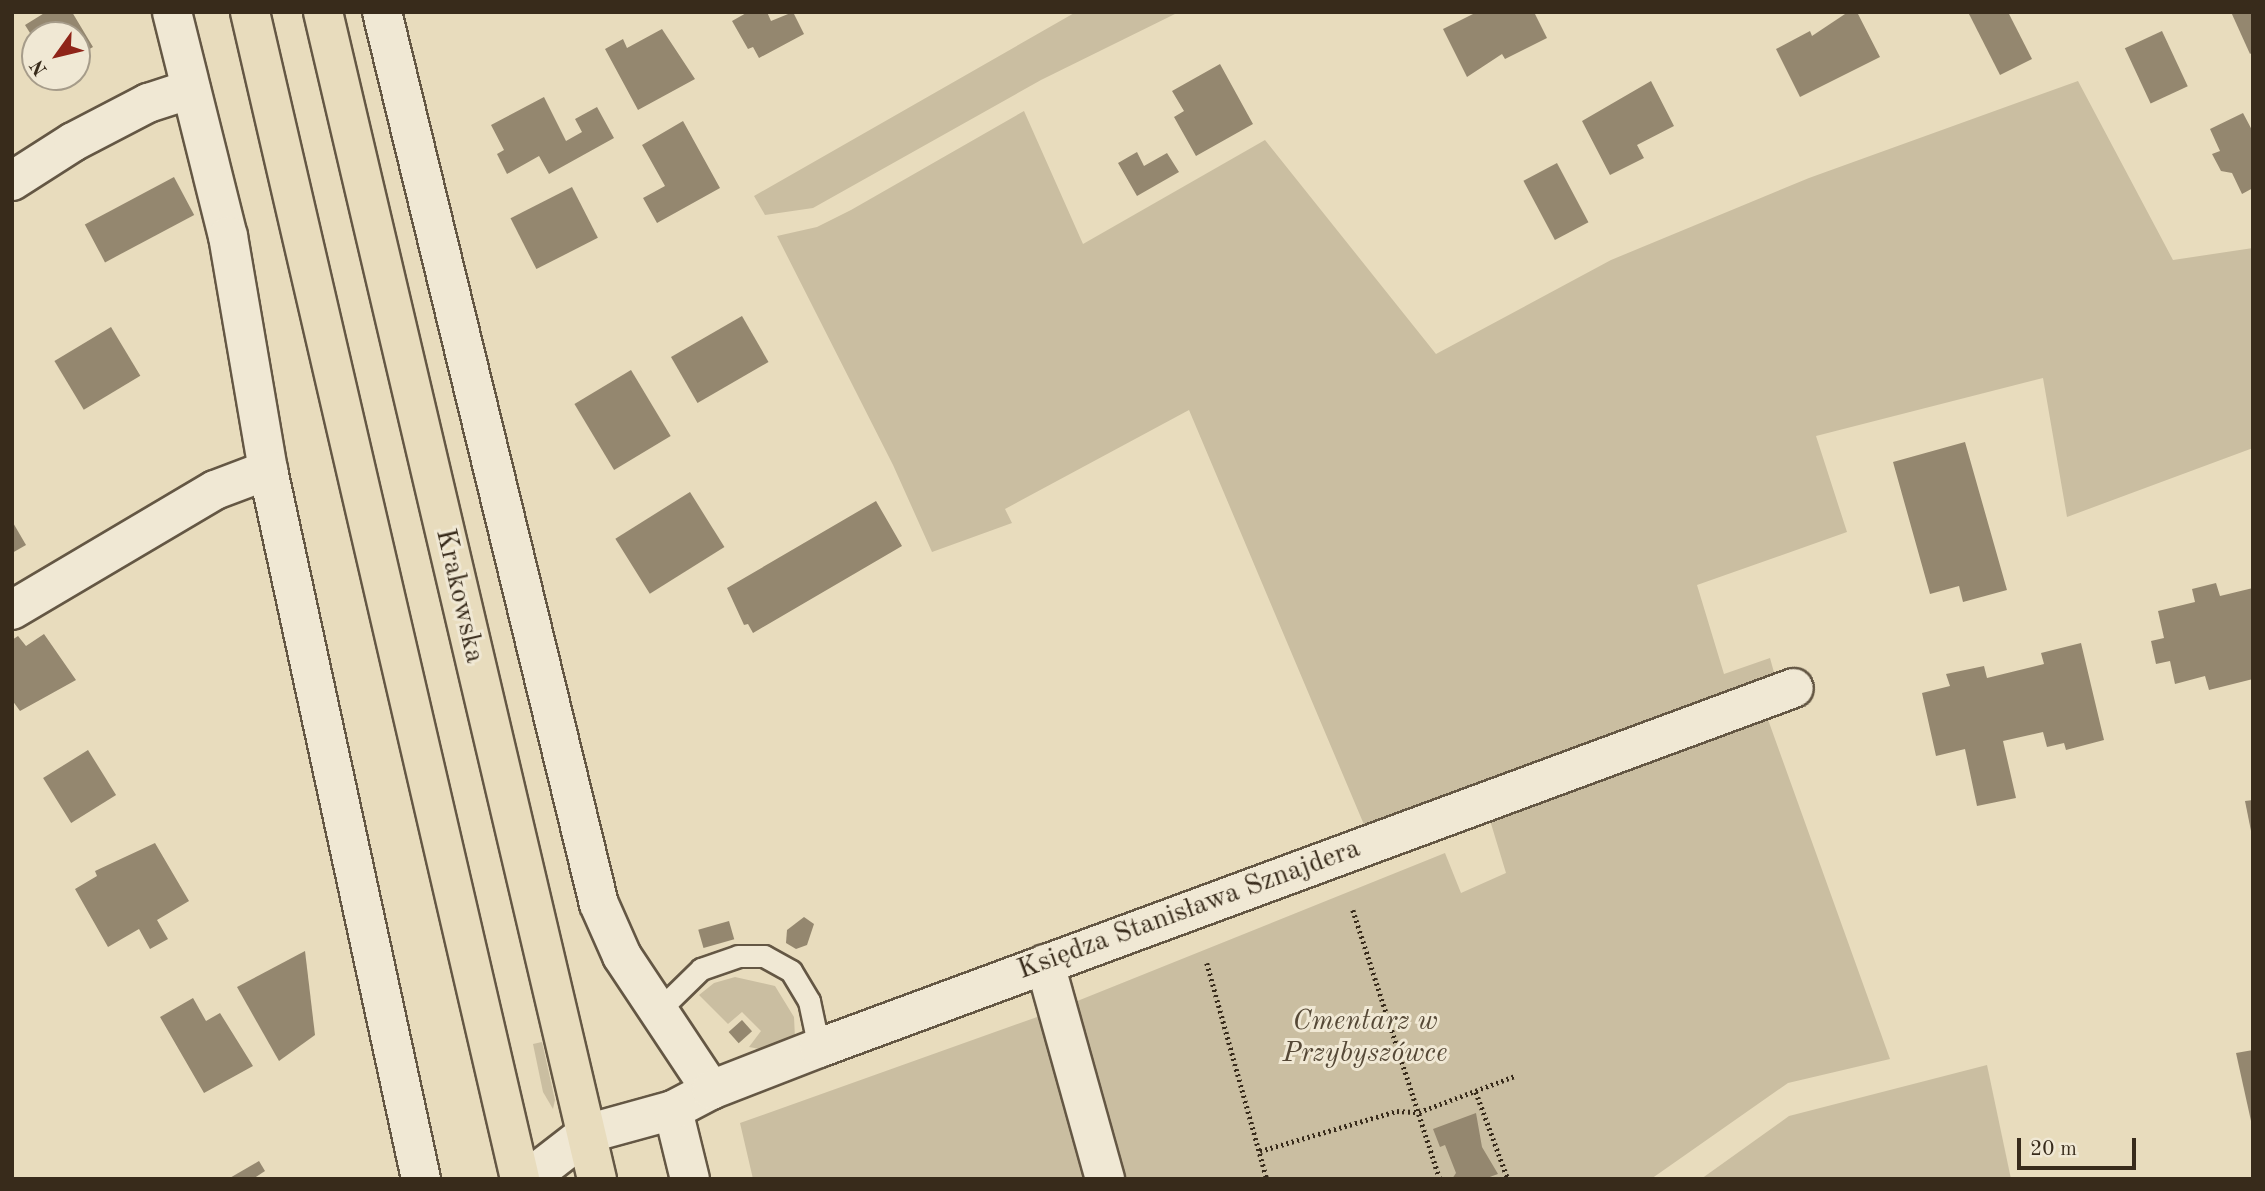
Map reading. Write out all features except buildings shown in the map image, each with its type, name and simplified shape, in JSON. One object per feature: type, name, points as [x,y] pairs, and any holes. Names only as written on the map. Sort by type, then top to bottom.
[{"type":"main road","points":[[250,12],[520,1179]]},
{"type":"main road","name":"Krakowska","points":[[323,12],[597,1179]]},
{"type":"street","points":[[172,12],[228,236],[268,470],[422,1179]]},
{"type":"street","points":[[382,12],[599,904],[622,956],[711,1090]]},
{"type":"street","points":[[12,181],[74,142],[148,103],[191,89]]},
{"type":"street","points":[[12,610],[215,490],[268,470]]},
{"type":"street","name":"Księdza Stanisława Sznajdera","points":[[586,1134],[673,1110],[711,1090],[819,1048],[1794,688]]},
{"type":"street","points":[[1045,964],[1105,1179]]},
{"type":"street","points":[[673,1110],[690,1179]]},
{"type":"street","points":[[528,1179],[586,1134]]},
{"type":"lane","points":[[659,1010],[701,969],[738,956],[764,956],[791,971],[809,1001],[819,1048]]},
{"type":"path","points":[[1353,910],[1440,1179]]},
{"type":"path","points":[[1206,963],[1267,1179]]},
{"type":"path","points":[[1260,1151],[1397,1111],[1419,1112],[1476,1093],[1515,1076]]},
{"type":"path","points":[[1476,1093],[1508,1179]]},
{"type":"green space","points":[[1076,12],[1179,12],[1041,80],[813,208],[765,215],[754,196]]},
{"type":"green space","points":[[2078,81],[2173,260],[2253,248],[2253,448],[2067,517],[2043,378],[1816,436],[1847,532],[1697,585],[1724,674],[1770,658],[1775,676],[1365,827],[1189,410],[1005,509],[1012,523],[932,552],[893,465],[777,236],[817,227],[851,210],[1024,111],[1083,244],[1265,140],[1436,354],[1611,260],[1809,178]]},
{"type":"green space","name":"Cmentarz w Przybyszówce","points":[[1766,714],[1890,1059],[1788,1083],[1651,1179],[753,1179],[740,1123],[1040,1016],[1445,853],[1461,893],[1506,873],[1489,817]]},
{"type":"green space","points":[[735,977],[775,986],[794,1017],[795,1038],[765,1050],[749,1047],[761,1031],[742,1012],[728,1024],[699,995],[714,983]]},
{"type":"green space","points":[[542,1042],[555,1100],[553,1109],[543,1092],[533,1044]]},
{"type":"green space","points":[[1987,1065],[2011,1179],[1701,1179],[1789,1116]]}]
